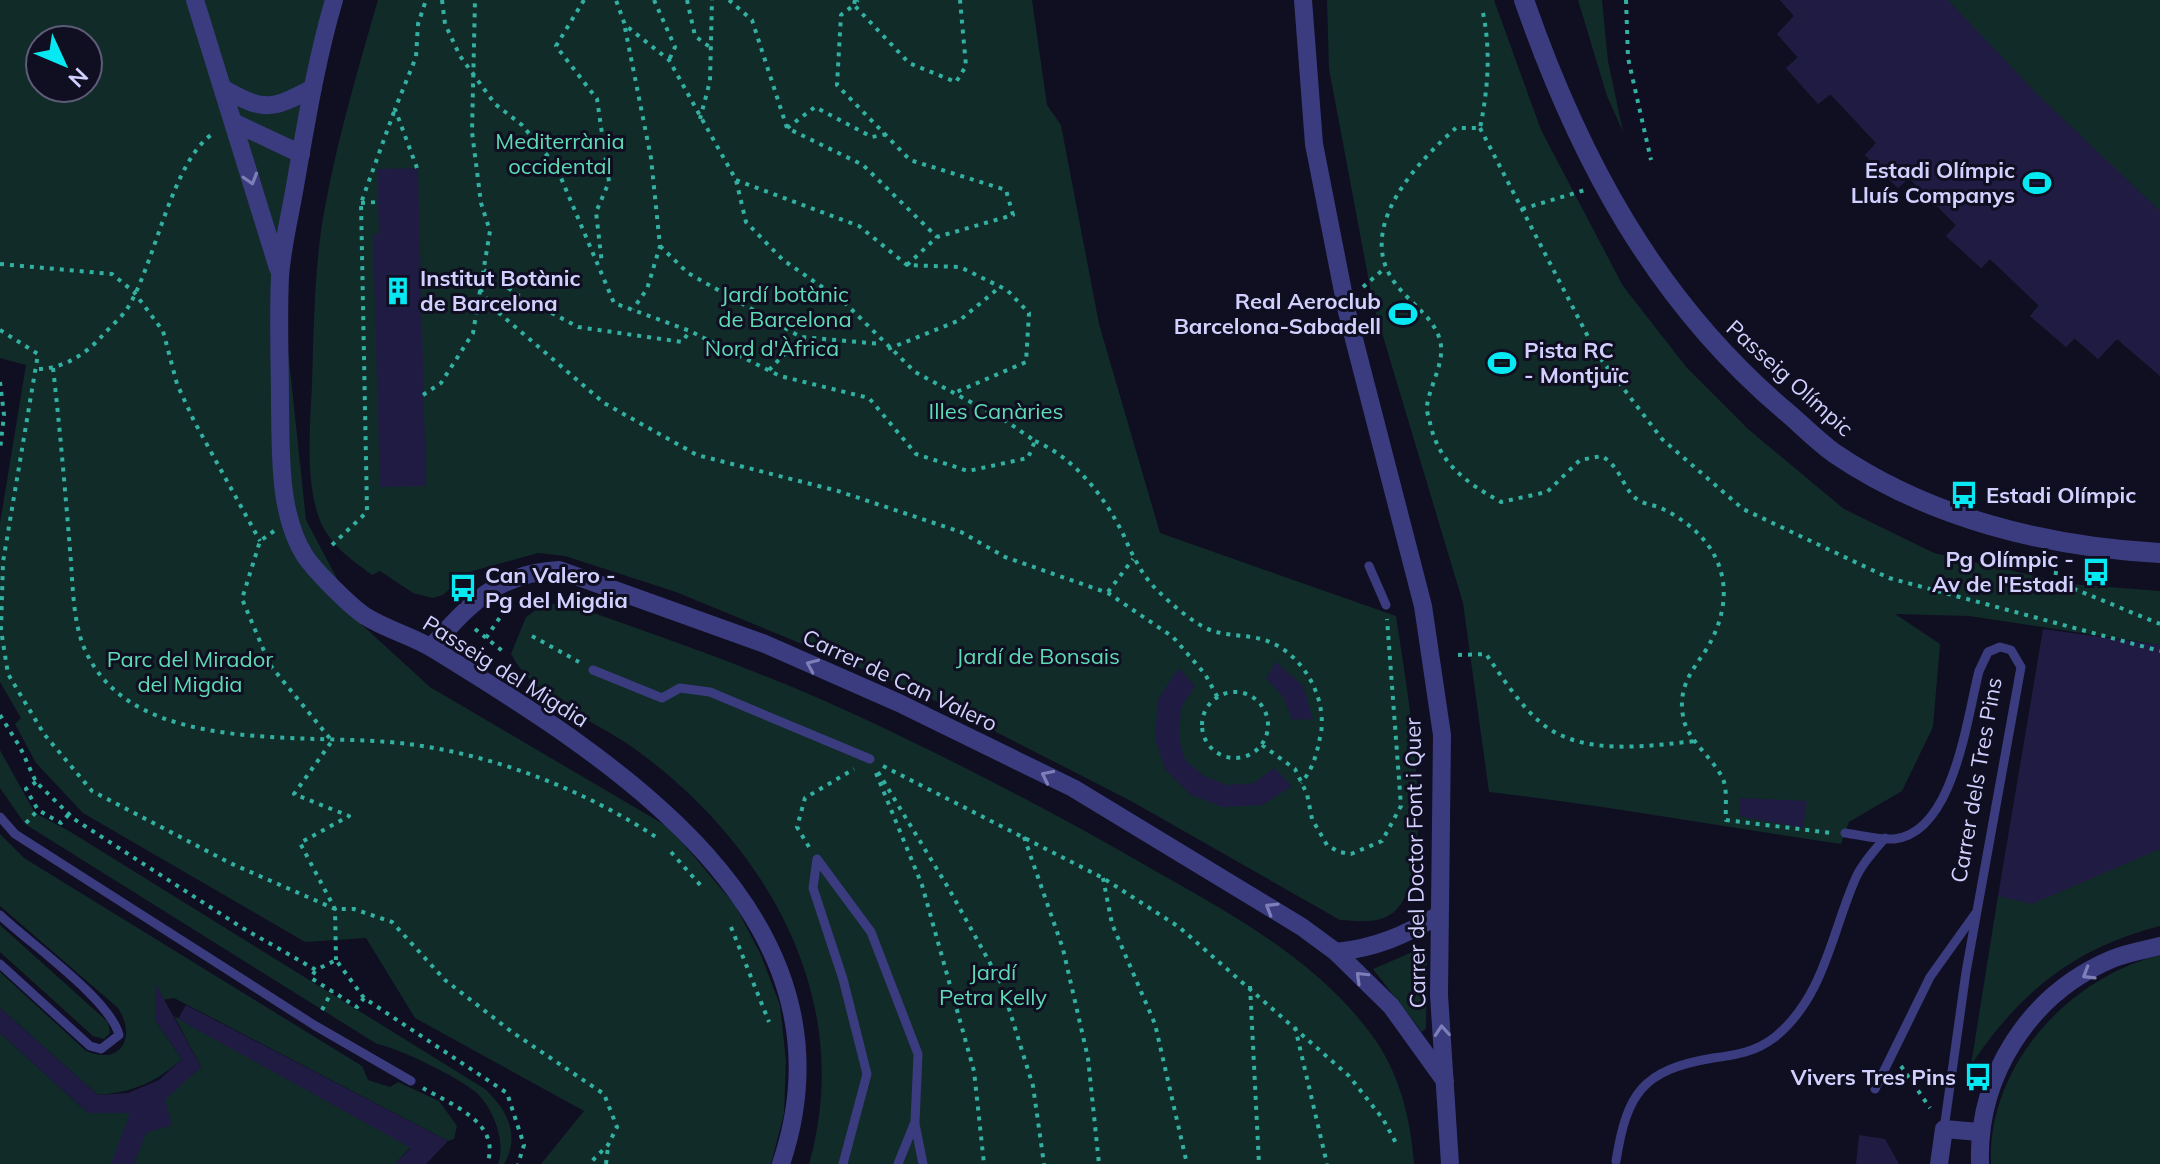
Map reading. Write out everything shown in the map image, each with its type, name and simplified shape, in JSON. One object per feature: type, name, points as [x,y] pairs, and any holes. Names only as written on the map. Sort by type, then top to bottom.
[{"type":"street","points":[[195,0],[230,105],[280,275]]},
{"type":"street","name":"Passeig del Migdia","points":[[334,0],[313,88],[280,275],[281,454],[290,520],[306,556],[362,614],[431,647],[607,763],[694,838],[747,902],[779,970],[800,1052],[794,1126],[781,1164]]},
{"type":"street","name":"Carrer del Doctor Font i Quer","points":[[1303,0],[1314,144],[1347,312],[1423,606],[1442,735],[1439,915],[1450,1164]]},
{"type":"street","name":"Passeig Olímpic","points":[[1524,0],[1552,80],[1602,183],[1632,234],[1716,347],[1834,453],[1929,504],[2059,543],[2160,553]]},
{"type":"street","points":[[230,105],[268,107],[283,104],[313,88]]},
{"type":"street","points":[[230,105],[301,154]]},
{"type":"street","name":"Carrer de Can Valero","points":[[431,647],[474,601],[499,584],[531,571],[559,570],[778,650],[899,703],[1073,788],[1302,927],[1336,952],[1391,1006],[1445,1081]]},
{"type":"street","points":[[1336,952],[1368,949],[1404,936],[1439,915]]},
{"type":"street","points":[[1980,1164],[1979,1132],[1992,1078],[2013,1040],[2053,995],[2112,959],[2160,946]]},
{"type":"street","points":[[1944,1129],[1979,1132]]},
{"type":"street","name":"Carrer dels Tres Pins","points":[[1939,1164],[1944,1129]]},
{"type":"lane","points":[[1369,566],[1386,605]]},
{"type":"lane","name":"Carrer dels Tres Pins","points":[[1845,833],[1896,839],[1922,827],[1947,796],[1979,671],[1988,652],[2000,647],[2011,650],[2021,667],[1977,911],[1944,1129]]},
{"type":"lane","points":[[593,670],[662,698],[680,688],[710,692],[870,759]]},
{"type":"lane","points":[[0,817],[15,834],[314,1025],[411,1081]]},
{"type":"lane","points":[[1616,1161],[1622,1125],[1632,1098],[1643,1083],[1677,1067],[1759,1049],[1794,1019],[1820,978],[1855,879],[1885,838]]},
{"type":"lane","points":[[817,859],[871,932],[918,1054],[915,1122],[923,1164]]},
{"type":"lane","points":[[817,859],[813,888],[843,979],[867,1074],[843,1164]]},
{"type":"lane","points":[[1875,1089],[1930,977],[1977,911]]},
{"type":"lane","points":[[0,915],[89,992],[116,1022],[119,1035],[101,1049],[90,1046],[0,964]]},
{"type":"lane","points":[[898,1164],[915,1122]]},
{"type":"path","points":[[332,545],[367,512],[361,203],[416,57],[418,24],[426,0]]},
{"type":"path","points":[[442,0],[445,24],[460,56],[495,104],[522,125],[556,166],[614,303],[690,331],[769,370],[869,398],[916,454],[968,471],[1028,458],[1035,441]]},
{"type":"path","points":[[423,395],[441,383],[473,333],[490,231],[481,203],[472,132],[471,68],[475,0]]},
{"type":"path","points":[[584,0],[556,46],[597,99],[609,182],[596,212],[602,269]]},
{"type":"path","points":[[616,0],[625,25],[651,158],[660,246],[647,289],[633,309]]},
{"type":"path","points":[[654,0],[675,47],[669,60]]},
{"type":"path","points":[[687,0],[695,36],[711,48]]},
{"type":"path","points":[[700,119],[710,81],[713,0]]},
{"type":"path","points":[[729,0],[752,20],[787,128],[863,165],[937,237]]},
{"type":"path","points":[[907,265],[937,237],[1013,215],[1006,190],[910,160],[837,85],[841,15],[856,2],[909,63],[956,82],[966,66],[960,0]]},
{"type":"path","points":[[1626,0],[1628,58],[1651,160]]},
{"type":"path","points":[[1483,13],[1489,41],[1486,100],[1480,128],[1597,354],[1662,439],[1743,509],[1889,578],[2160,651]]},
{"type":"path","points":[[625,25],[669,60],[736,180],[746,222],[783,260],[844,302],[886,347],[915,372],[1053,449],[1086,478],[1107,506],[1133,559],[1159,592],[1211,631],[1263,639],[1297,660],[1317,696],[1322,723],[1311,772],[1301,783]]},
{"type":"path","points":[[39,369],[53,368],[88,352],[127,308],[176,190],[202,141],[230,105]]},
{"type":"path","points":[[787,128],[815,107],[872,137],[887,134]]},
{"type":"path","points":[[395,109],[417,168]]},
{"type":"path","points":[[1480,128],[1456,128],[1424,155],[1398,188],[1384,235],[1385,268],[1432,323],[1441,347],[1434,389],[1427,406],[1433,436],[1448,464],[1470,485],[1501,502],[1547,492],[1580,460],[1602,456],[1616,465],[1631,494],[1685,522],[1708,543],[1722,571],[1724,614],[1682,687],[1683,719],[1724,780],[1726,820],[1807,832],[1845,833]]},
{"type":"path","points":[[736,180],[859,226],[907,265],[960,267],[1000,287],[1029,313],[1026,362],[954,393]]},
{"type":"path","points":[[1522,209],[1602,183]]},
{"type":"path","points":[[361,203],[377,202]]},
{"type":"path","points":[[660,246],[688,273],[801,337],[886,347],[960,320],[1000,287]]},
{"type":"path","points":[[0,264],[112,274],[134,292],[163,331],[177,384],[194,421],[260,541],[242,599],[270,665],[332,741]]},
{"type":"path","points":[[1363,287],[1385,268]]},
{"type":"path","points":[[484,270],[518,295],[578,327],[682,342],[690,331]]},
{"type":"path","points":[[480,289],[492,307],[604,403],[697,455],[838,491],[961,532],[1005,557],[1108,593],[1173,637],[1205,674],[1218,698]]},
{"type":"path","points":[[0,330],[38,354],[39,369],[3,562],[1,630],[8,674],[44,734],[92,791],[230,863],[335,909],[354,909],[392,922],[445,980],[512,1032],[604,1094],[617,1127],[608,1145],[589,1164]]},
{"type":"path","points":[[769,370],[801,337]]},
{"type":"path","points":[[53,368],[74,597],[84,649],[104,684],[154,715],[225,733],[407,743],[473,757],[609,807],[660,840]]},
{"type":"path","points":[[0,382],[4,415],[0,450]]},
{"type":"path","points":[[2059,543],[2055,581],[2160,624]]},
{"type":"path","points":[[1108,593],[1133,559]]},
{"type":"path","points":[[486,638],[513,602]]},
{"type":"path","points":[[1262,745],[1295,769],[1318,834],[1339,852],[1366,850],[1382,841],[1401,806],[1386,605]]},
{"type":"path","points":[[468,624],[505,653]]},
{"type":"path","points":[[532,636],[593,670]]},
{"type":"path","points":[[1458,655],[1486,654],[1541,723],[1587,744],[1643,747],[1696,741]]},
{"type":"path","points":[[1240,692],[1262,705],[1268,722],[1262,745],[1252,753],[1234,758],[1210,747],[1205,738],[1203,718],[1211,702],[1218,698],[1240,692]]},
{"type":"path","points":[[0,715],[20,747],[36,782],[69,814],[157,874],[316,970]]},
{"type":"path","points":[[332,741],[294,794],[349,816],[300,843],[335,909],[336,960],[364,998],[507,1093],[524,1145],[518,1164]]},
{"type":"path","points":[[870,759],[1103,878],[1179,927],[1295,1025],[1349,1076],[1383,1119],[1396,1143]]},
{"type":"path","points":[[817,859],[797,827],[805,798],[870,759]]},
{"type":"path","points":[[870,759],[922,885],[974,1071],[984,1164]]},
{"type":"path","points":[[870,759],[949,889],[1001,983],[1033,1086],[1044,1164]]},
{"type":"path","points":[[36,782],[26,789],[38,810],[61,823],[69,814]]},
{"type":"path","points":[[1024,837],[1063,949],[1088,1058],[1099,1164]]},
{"type":"path","points":[[670,851],[709,896]]},
{"type":"path","points":[[1103,878],[1112,924],[1155,1024],[1187,1164]]},
{"type":"path","points":[[726,919],[734,931],[774,1032]]},
{"type":"path","points":[[336,960],[316,970],[311,978],[357,1007],[364,998]]},
{"type":"path","points":[[1250,986],[1259,1164]]},
{"type":"path","points":[[314,1025],[332,991]]},
{"type":"path","points":[[1295,1025],[1327,1164]]},
{"type":"path","points":[[1891,1056],[1908,1075],[1944,1129]]},
{"type":"path","points":[[411,1081],[478,1121],[486,1132],[491,1151],[487,1164]]},
{"type":"path","points":[[606,1164],[608,1145]]},
{"type":"green space","name":"Parc del Mirador del Migdia","points":[[0,0],[334,0],[280,275],[306,520],[361,624],[430,687],[670,828],[735,905],[761,955],[780,1005],[786,1061],[784,1114],[771,1164],[541,1164],[584,1111],[415,1018],[366,938],[305,942],[83,813],[36,763],[15,724],[21,718],[0,682],[0,523],[26,365],[0,358]]},
{"type":"green space","name":"Jardí botànic de Barcelona","points":[[378,0],[1032,0],[1047,105],[1061,125],[1099,324],[1160,533],[1396,616],[1412,724],[1418,812],[1410,886],[1397,909],[1378,920],[1340,920],[1131,801],[918,692],[676,592],[565,556],[538,553],[469,572],[443,595],[433,598],[413,593],[380,571],[372,575],[341,551],[319,518],[310,469],[317,273],[321,229],[336,155]]},
{"type":"green space","points":[[1327,0],[1494,0],[1541,130],[1623,286],[1687,368],[1748,429],[1844,509],[1934,553],[2071,584],[2160,591],[2160,645],[1969,616],[1895,614],[1940,644],[1933,727],[1902,791],[1849,822],[1841,844],[1489,792],[1463,603],[1373,303],[1329,69]]},
{"type":"green space","points":[[1578,0],[1602,0],[1608,61],[1623,132],[1607,96]]},
{"type":"green space","name":"Estadi Olímpic Lluís Companys","points":[[1780,0],[2160,0],[2160,376],[2117,339],[2098,359],[2075,338],[2066,347],[2030,316],[2039,305],[1990,259],[1981,268],[1946,236],[1956,225],[1909,178],[1898,188],[1865,155],[1876,143],[1831,94],[1818,104],[1786,68],[1798,57],[1777,34],[1794,16]]},
{"type":"green space","name":"Jardí Petra Kelly","points":[[544,604],[568,604],[821,699],[930,750],[1038,806],[1238,919],[1296,959],[1323,982],[1371,1034],[1389,1064],[1402,1096],[1414,1164],[809,1164],[820,1103],[820,1043],[809,985],[789,931],[760,879],[724,831],[682,788],[635,749],[550,697],[522,670],[511,654],[526,617]]},
{"type":"green space","points":[[0,750],[35,813],[69,831],[485,1089],[500,1106],[509,1124],[511,1143],[504,1164],[498,1164],[500,1146],[493,1118],[484,1101],[470,1088],[414,1058],[377,1044],[25,824],[0,788]]},
{"type":"green space","points":[[0,834],[24,858],[362,1066],[368,1080],[390,1087],[398,1082],[439,1101],[457,1126],[454,1139],[448,1141],[174,998],[162,1000],[155,1007],[155,1020],[182,1059],[143,1085],[98,1095],[0,1008],[0,972],[86,1051],[98,1055],[117,1052],[125,1038],[124,1019],[118,1008],[0,906]]},
{"type":"green space","points":[[2160,849],[2160,926],[2101,947],[2052,976],[2009,1016],[1971,1065],[1998,896]]},
{"type":"green space","points":[[0,925],[108,1022],[110,1033],[104,1039],[93,1036],[0,952]]},
{"type":"green space","points":[[1424,947],[1427,950],[1426,1028],[1422,1032],[1373,969]]},
{"type":"green space","points":[[2160,955],[2160,1164],[1991,1164],[1993,1128],[2003,1093],[2018,1061],[2040,1031],[2065,1005],[2094,984],[2126,967]]},
{"type":"green space","points":[[174,1016],[411,1147],[395,1164],[0,1164],[0,1033],[88,1113],[106,1112],[136,1107],[162,1096],[201,1067]]},
{"type":"building","name":"Estadi Olímpic Lluís Companys","points":[[1780,0],[1948,0],[2037,94],[2160,211],[2160,376],[2117,339],[2098,359],[2074,338],[2066,347],[2030,316],[2039,306],[1990,259],[1981,268],[1946,236],[1956,225],[1909,178],[1898,188],[1865,155],[1876,143],[1830,94],[1818,104],[1786,68],[1798,58],[1777,34],[1794,16]]},
{"type":"building","name":"Institut Botànic de Barcelona","points":[[418,168],[426,486],[380,487],[373,234],[379,234],[377,169]]},
{"type":"building","points":[[2043,629],[2160,645],[2160,849],[2032,904],[1998,896]]},
{"type":"building","points":[[1276,662],[1303,686],[1313,719],[1292,720],[1284,698],[1266,678]]},
{"type":"building","points":[[1179,668],[1195,686],[1181,708],[1179,737],[1185,760],[1204,776],[1227,785],[1254,783],[1274,768],[1292,786],[1262,805],[1223,807],[1191,795],[1165,769],[1155,738],[1158,699]]},
{"type":"building","points":[[1740,798],[1807,801],[1803,828],[1739,816]]},
{"type":"building","points":[[155,983],[201,1067],[165,1100],[172,1125],[146,1133],[134,1164],[111,1164],[130,1113],[88,1113],[0,1033],[0,1008],[98,1095],[128,1093],[159,1080],[182,1059],[155,1020]]},
{"type":"building","points":[[186,1005],[448,1141],[426,1164],[395,1164],[411,1148],[178,1019]]},
{"type":"building","points":[[1859,1135],[1885,1139],[1899,1164],[1856,1164]]},
{"type":"place","name":"Estadi Olímpic Lluís Companys","points":[[2037,183]]},
{"type":"place","name":"Institut Botànic de Barcelona","points":[[398,291]]},
{"type":"place","name":"Real Aeroclub Barcelona-Sabadell","points":[[1403,314]]},
{"type":"place","name":"Pista RC - Montjuïc","points":[[1502,363]]},
{"type":"place","name":"Estadi Olímpic","points":[[1964,495]]},
{"type":"place","name":"Pg Olímpic - Av de l'Estadi","points":[[2096,572]]},
{"type":"place","name":"Can Valero - Pg del Migdia","points":[[463,588]]},
{"type":"place","name":"Vivers Tres Pins","points":[[1978,1077]]},
{"type":"park label","name":"Mediterrània occidental","points":[[560,154]]},
{"type":"park label","name":"Nord d'Àfrica","points":[[772,348]]},
{"type":"park label","name":"Illes Canàries","points":[[996,411]]},
{"type":"park label","name":"Jardí de Bonsais","points":[[1038,656]]}]
